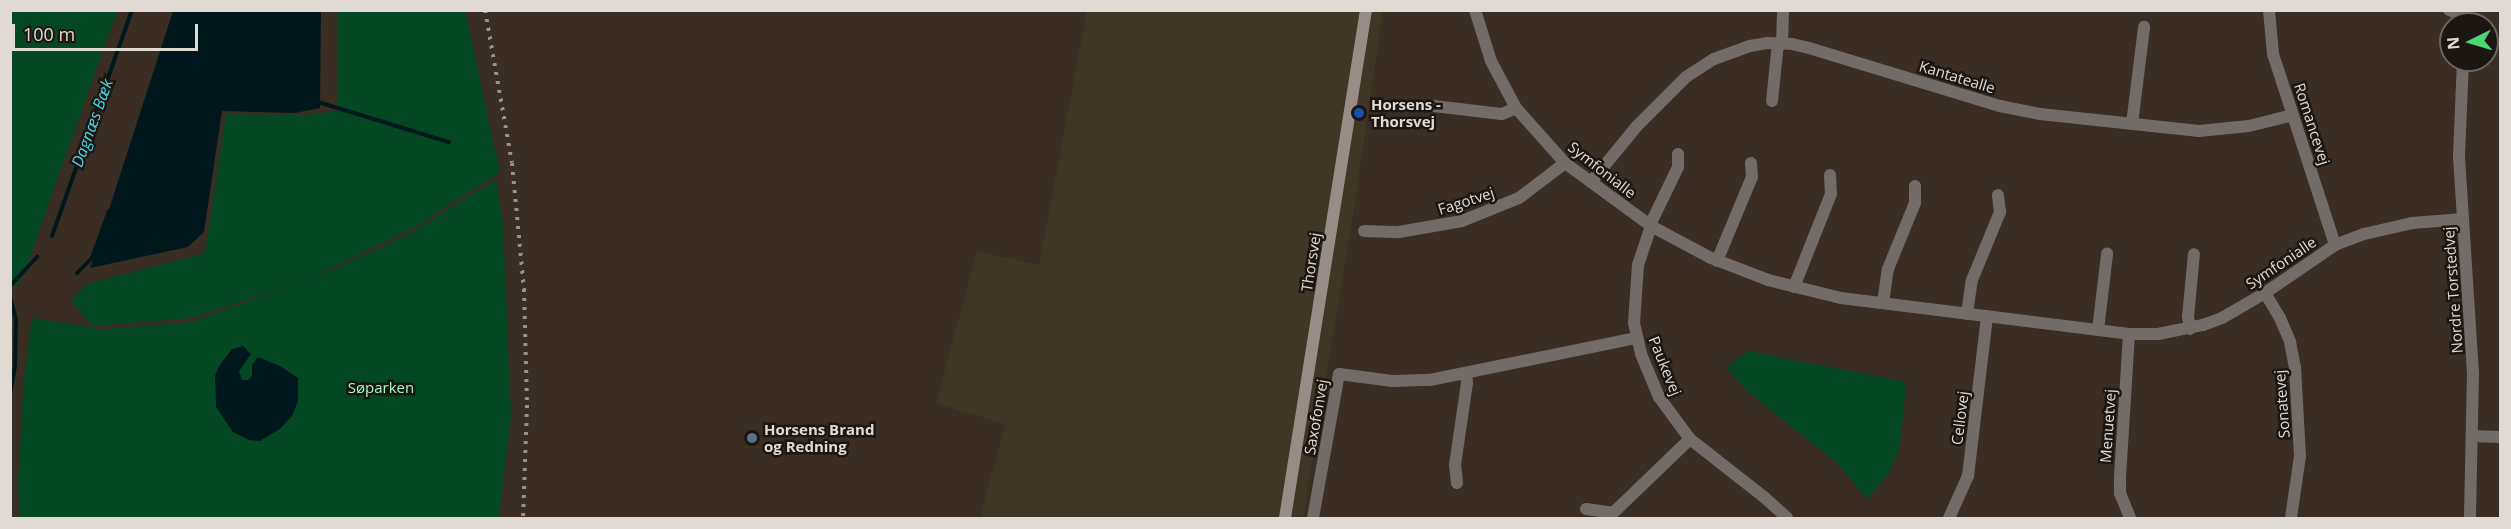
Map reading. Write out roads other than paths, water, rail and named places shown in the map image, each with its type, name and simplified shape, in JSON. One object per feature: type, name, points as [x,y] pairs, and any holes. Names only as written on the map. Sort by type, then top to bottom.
[{"type":"street","name":"Thorsvej","points":[[1285,519],[1366,10]]},
{"type":"street","name":"Symfonialle","points":[[1475,10],[1491,61],[1516,108],[1565,163],[1651,226],[1717,261],[1794,287],[1841,298],[2129,334],[2158,334],[2190,328],[2222,318],[2265,293],[2335,245],[2364,234],[2412,223],[2463,219]]},
{"type":"street","points":[[1772,101],[1783,10]]},
{"type":"street","name":"Romancevej","points":[[2269,10],[2273,54],[2335,245]]},
{"type":"street","points":[[2132,124],[2144,27]]},
{"type":"street","name":"Kantatealle","points":[[1591,182],[1636,126],[1673,88],[1699,68],[1736,50],[1780,43],[1809,48],[2017,111],[2181,130],[2223,130],[2266,123],[2293,115]]},
{"type":"street","name":"Nordre Torstedvej","points":[[2463,72],[2459,157],[2473,373],[2470,519]]},
{"type":"street","points":[[1434,106],[1502,114],[1516,108]]},
{"type":"street","points":[[1651,226],[1678,167],[1678,154]]},
{"type":"street","name":"Fagotvej","points":[[1364,231],[1399,232],[1462,221],[1519,198],[1565,163]]},
{"type":"street","points":[[1717,261],[1752,177],[1751,163]]},
{"type":"street","points":[[1794,287],[1830,194],[1830,175]]},
{"type":"street","points":[[1883,303],[1888,268],[1915,203],[1915,186]]},
{"type":"street","points":[[1967,314],[1972,280],[2000,212],[1998,195]]},
{"type":"street","name":"Paukevej","points":[[1651,226],[1641,251],[1634,302],[1637,338],[1659,397],[1690,440],[1764,496],[1787,519]]},
{"type":"street","points":[[2098,330],[2107,254]]},
{"type":"street","points":[[2190,328],[2188,317],[2194,254]]},
{"type":"street","name":"Sonatevej","points":[[2265,293],[2280,318],[2290,342],[2296,377],[2300,456],[2291,519]]},
{"type":"street","name":"Cellovej","points":[[1949,519],[1968,476],[1987,316]]},
{"type":"street","name":"Menuetvej","points":[[2129,334],[2120,493],[2130,519]]},
{"type":"street","name":"Saxofonvej","points":[[1313,519],[1339,375],[1414,381],[1466,374],[1637,338]]},
{"type":"street","points":[[1457,483],[1455,465],[1467,383],[1466,374]]},
{"type":"street","points":[[2472,436],[2500,437]]},
{"type":"street","points":[[1586,509],[1613,513],[1690,440]]},
{"type":"water","points":[[173,11],[321,11],[320,108],[295,113],[222,111],[204,232],[188,247],[90,268]]},
{"type":"water","points":[[243,346],[251,354],[239,371],[242,380],[248,380],[252,376],[252,365],[258,357],[280,366],[298,378],[298,401],[292,416],[280,429],[260,441],[249,440],[233,432],[216,407],[215,376],[219,366],[232,349]]},
{"type":"waterway","name":"Dagnæs Bæk","points":[[52,236],[132,10]]},
{"type":"waterway","points":[[318,102],[449,142]]},
{"type":"waterway","points":[[77,273],[92,258],[109,211]]},
{"type":"waterway","name":"Dagnæs Bæk","points":[[10,286],[37,257]]},
{"type":"waterway","name":"Dagnæs Bæk","points":[[10,297],[16,320],[15,366],[10,394]]},
{"type":"railway","points":[[485,10],[512,163],[524,289],[527,405],[523,518]]},
{"type":"place","name":"Horsens - Thorsvej","points":[[1359,113]]},
{"type":"place","name":"Horsens Brand og Redning","points":[[752,438]]},
{"type":"park label","name":"Søparken","points":[[381,388]]}]
